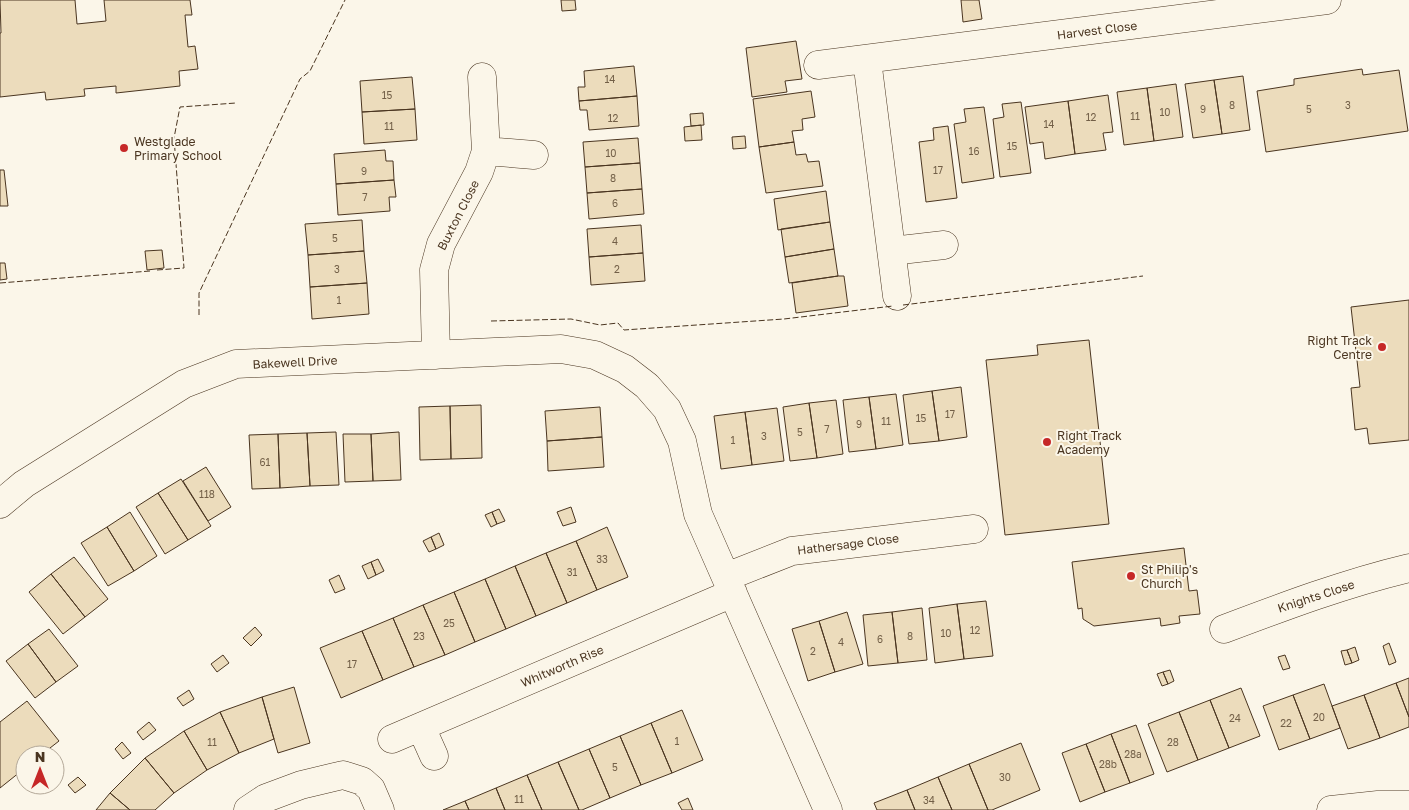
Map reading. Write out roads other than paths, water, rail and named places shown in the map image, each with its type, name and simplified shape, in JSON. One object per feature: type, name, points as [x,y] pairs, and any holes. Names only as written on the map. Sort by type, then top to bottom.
[{"type":"street","name":"Harvest Close","points":[[818,65],[1327,0]]},
{"type":"street","points":[[867,60],[897,296]]},
{"type":"street","name":"Buxton Close","points":[[436,354],[434,270],[441,244],[479,172],[486,151],[482,77]]},
{"type":"street","points":[[486,151],[534,155]]},
{"type":"street","points":[[892,251],[944,245]]},
{"type":"street","name":"Bakewell Drive","points":[[0,504],[24,484],[184,384],[236,364],[561,349],[594,355],[625,369],[647,386],[667,409],[682,441],[698,514],[729,585]]},
{"type":"street","name":"Hathersage Close","points":[[729,585],[792,551],[974,529]]},
{"type":"street","name":"Knights Close","points":[[1224,629],[1292,602],[1379,575],[1409,568]]},
{"type":"street","points":[[729,585],[828,810]]},
{"type":"street","name":"Whitworth Rise","points":[[392,739],[729,585]]},
{"type":"street","points":[[420,726],[434,756]]},
{"type":"street","points":[[248,810],[266,798],[301,785],[343,776],[362,781],[371,788],[380,810]]},
{"type":"street","points":[[1331,810],[1378,806],[1409,806]]},
{"type":"place","name":"Westglade Primary School","points":[[124,148]]},
{"type":"place","name":"Right Track Centre","points":[[1382,347]]},
{"type":"place","name":"Right Track Academy","points":[[1047,442]]},
{"type":"place","name":"St Philip's Church","points":[[1131,576]]}]
